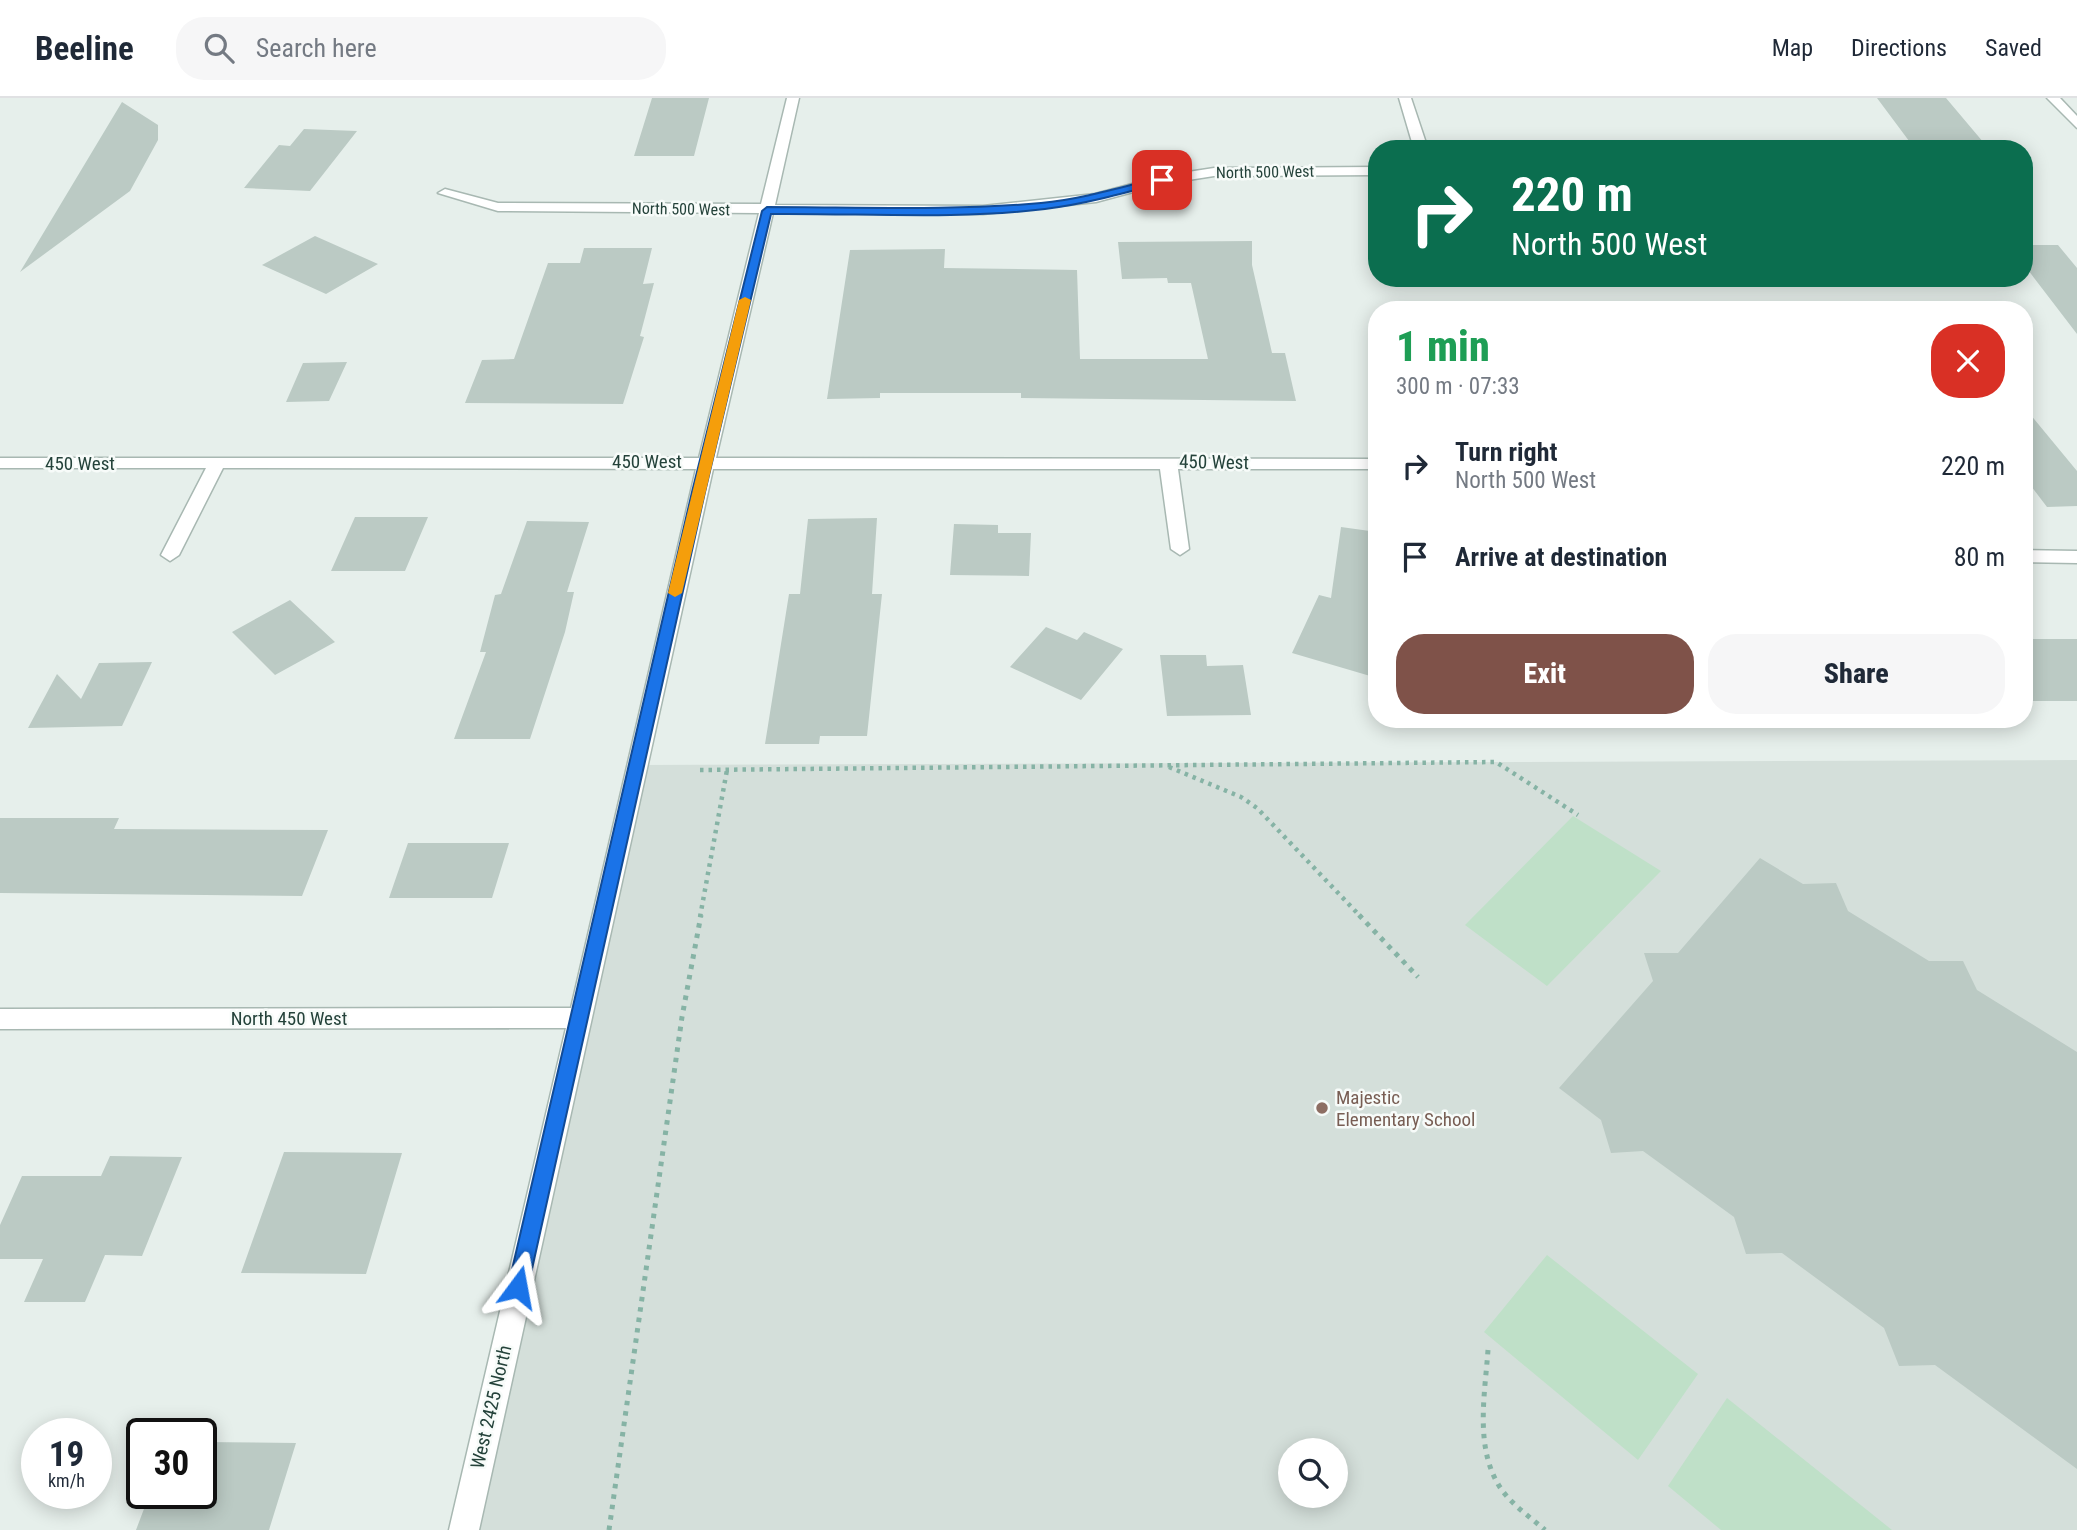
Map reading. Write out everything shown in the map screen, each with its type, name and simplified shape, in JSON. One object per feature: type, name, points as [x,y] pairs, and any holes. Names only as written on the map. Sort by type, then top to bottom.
[{"type":"street","name":"West 2425 North","points":[[464,1530],[578,1018],[793,98]]},
{"type":"street","points":[[1405,98],[1418,140]]},
{"type":"street","points":[[2053,98],[2077,124]]},
{"type":"street","name":"North 500 West","points":[[444,193],[498,207],[767,211],[984,210],[1043,206],[1096,198],[1162,180],[1214,172],[1368,171]]},
{"type":"street","name":"450 West","points":[[0,463],[707,461],[1368,464]]},
{"type":"street","points":[[1168,462],[1180,549]]},
{"type":"street","points":[[170,555],[217,464]]},
{"type":"street","points":[[2033,556],[2077,557]]},
{"type":"street","name":"North 450 West","points":[[0,1019],[578,1018]]},
{"type":"path","points":[[699,770],[1496,762],[1578,815]]},
{"type":"path","points":[[1167,766],[1241,797],[1256,808],[1418,977]]},
{"type":"path","points":[[609,1530],[682,1017],[727,770]]},
{"type":"path","points":[[1488,1350],[1484,1441],[1489,1465],[1500,1486],[1545,1530]]},
{"type":"shaded area","name":"Majestic Elementary School","points":[[2077,760],[2077,1530],[473,1530],[642,765]]},
{"type":"green space","points":[[1573,816],[1661,871],[1547,986],[1465,925]]},
{"type":"green space","points":[[1547,1255],[1698,1374],[1638,1460],[1484,1332]]},
{"type":"green space","points":[[1727,1398],[1892,1530],[1721,1530],[1668,1486]]},
{"type":"building","points":[[652,98],[709,98],[694,156],[634,156]]},
{"type":"building","points":[[1877,98],[1946,98],[1981,140],[1908,140]]},
{"type":"building","points":[[122,102],[158,125],[158,140],[130,191],[20,272]]},
{"type":"building","points":[[304,129],[357,131],[310,191],[244,188],[279,145],[290,146]]},
{"type":"building","points":[[315,236],[378,264],[326,294],[262,265]]},
{"type":"building","points":[[1252,241],[1252,265],[1272,353],[1285,353],[1296,401],[1021,398],[1021,393],[880,393],[880,398],[827,399],[850,250],[945,249],[944,268],[1077,270],[1080,359],[1208,359],[1191,283],[1168,283],[1167,278],[1122,279],[1118,242]]},
{"type":"building","points":[[2033,245],[2058,245],[2077,268],[2077,334],[2033,276]]},
{"type":"building","points":[[584,248],[652,248],[643,284],[654,283],[640,336],[644,337],[623,404],[465,403],[482,360],[514,359],[548,263],[580,263]]},
{"type":"building","points":[[347,362],[329,401],[286,402],[303,363]]},
{"type":"building","points":[[2033,418],[2077,471],[2077,506],[2047,507],[2033,489]]},
{"type":"building","points":[[355,517],[428,517],[405,571],[331,571]]},
{"type":"building","points":[[877,518],[872,594],[882,594],[867,736],[820,736],[819,744],[765,744],[789,594],[800,594],[808,519]]},
{"type":"building","points":[[527,521],[589,522],[567,592],[574,592],[565,632],[530,739],[454,739],[486,652],[480,652],[495,595],[501,594]]},
{"type":"building","points":[[954,524],[998,525],[998,533],[1031,533],[1029,576],[950,575]]},
{"type":"building","points":[[1341,527],[1368,531],[1368,675],[1292,653],[1319,595],[1331,598]]},
{"type":"building","points":[[290,600],[335,642],[275,675],[232,632]]},
{"type":"building","points":[[1046,627],[1077,640],[1084,632],[1123,649],[1081,700],[1010,667]]},
{"type":"building","points":[[2033,639],[2077,639],[2077,701],[2033,701]]},
{"type":"building","points":[[1160,655],[1206,655],[1207,666],[1243,665],[1251,715],[1167,716]]},
{"type":"building","points":[[152,662],[122,726],[28,728],[57,674],[81,699],[99,663]]},
{"type":"building","points":[[0,818],[119,818],[114,829],[328,830],[302,896],[0,893]]},
{"type":"building","points":[[408,843],[509,843],[492,898],[389,898]]},
{"type":"building","points":[[1760,858],[1803,884],[1836,883],[1848,911],[1929,961],[1963,961],[1977,990],[2077,1052],[2077,1469],[1935,1365],[1899,1366],[1884,1328],[1782,1253],[1746,1254],[1734,1217],[1643,1151],[1611,1153],[1601,1120],[1559,1088],[1653,981],[1644,953],[1678,953]]},
{"type":"building","points":[[284,1152],[402,1153],[366,1274],[241,1273]]},
{"type":"building","points":[[110,1156],[182,1157],[142,1256],[105,1255],[85,1302],[24,1302],[43,1259],[0,1259],[0,1225],[22,1176],[101,1176]]},
{"type":"building","points":[[217,1442],[296,1443],[269,1530],[136,1530],[144,1509],[217,1509]]},
{"type":"slow traffic","points":[[675,593],[745,300]]},
{"type":"place","name":"Majestic Elementary School","points":[[1322,1108]]},
{"type":"route","points":[[518,1287],[699,492],[767,211],[984,210],[1043,206],[1096,198],[1162,180]]}]
